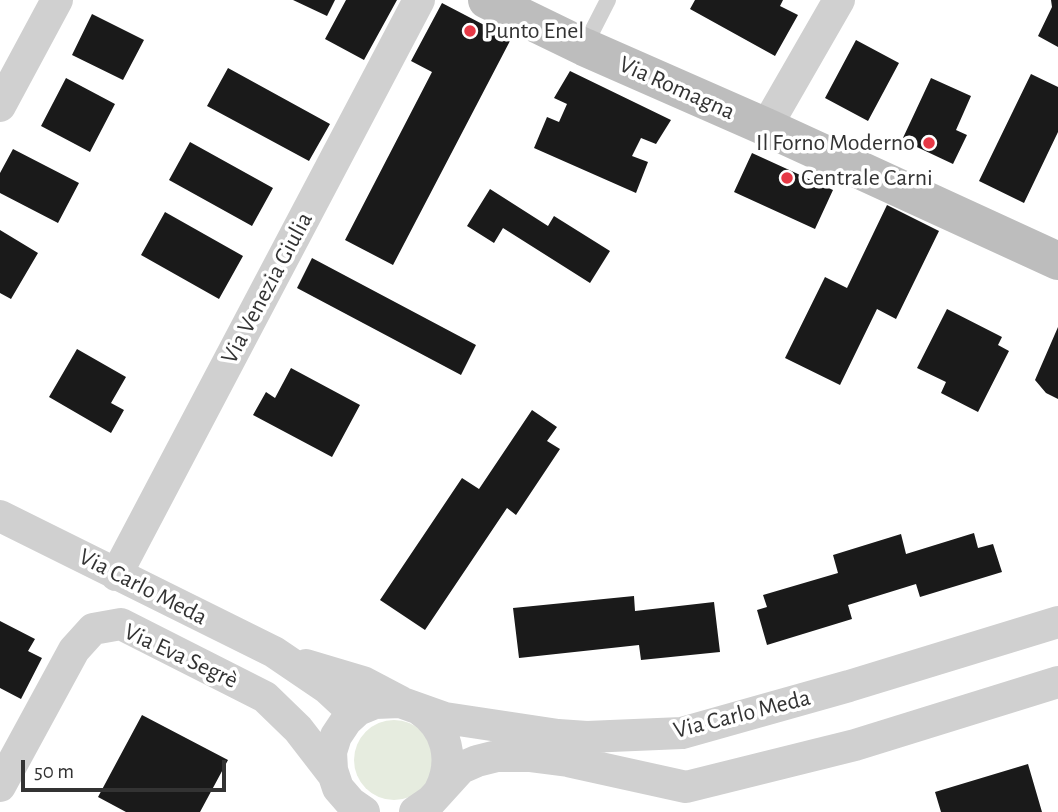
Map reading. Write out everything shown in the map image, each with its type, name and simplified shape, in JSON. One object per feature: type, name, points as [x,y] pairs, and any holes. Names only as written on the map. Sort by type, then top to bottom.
[{"type":"street","points":[[0,106],[57,0]]},
{"type":"street","name":"Via Venezia Giulia","points":[[116,575],[419,0]]},
{"type":"street","points":[[766,127],[839,0]]},
{"type":"street","name":"Via Romagna","points":[[504,4],[584,47],[1058,261]]},
{"type":"street","name":"Via Carlo Meda","points":[[0,516],[274,652],[327,688],[354,713],[377,702],[410,706],[438,727],[447,748],[447,772],[425,805]]},
{"type":"street","name":"Via Carlo Meda","points":[[285,660],[363,682],[410,706],[444,718],[587,737],[682,733],[1058,622]]},
{"type":"street","name":"Via Eva Segrè","points":[[0,786],[74,650],[93,629],[121,624],[265,697],[298,729],[338,790]]},
{"type":"street","name":"Via Carlo Meda","points":[[425,805],[454,774],[468,764],[486,758],[509,755],[568,761],[686,787],[855,745],[1058,682]]},
{"type":"street","points":[[354,713],[336,736],[331,757],[338,790],[364,812]]},
{"type":"lane","points":[[584,47],[608,0]]},
{"type":"shaded area","points":[[386,720],[402,720],[423,731],[434,752],[434,768],[423,789],[402,800],[386,800],[372,794],[360,782],[354,768],[354,752],[360,738],[372,726]]},
{"type":"building","points":[[293,0],[335,0],[327,16]]},
{"type":"building","points":[[346,0],[397,0],[364,60],[325,39]]},
{"type":"building","points":[[695,0],[783,0],[780,6],[798,15],[775,56],[690,9]]},
{"type":"building","points":[[1051,0],[1058,0],[1058,47],[1038,36],[1052,7]]},
{"type":"building","points":[[442,3],[511,39],[393,265],[345,240],[432,72],[411,61]]},
{"type":"building","points":[[92,14],[144,40],[123,80],[72,55]]},
{"type":"building","points":[[856,40],[899,63],[868,121],[825,98]]},
{"type":"building","points":[[228,68],[330,124],[309,161],[207,106]]},
{"type":"building","points":[[570,71],[671,120],[656,144],[641,138],[632,156],[648,162],[636,193],[534,148],[547,117],[559,122],[567,104],[554,98]]},
{"type":"building","points":[[1031,74],[1058,87],[1058,132],[1024,203],[979,181]]},
{"type":"building","points":[[66,78],[115,104],[90,152],[41,126]]},
{"type":"building","points":[[931,78],[971,96],[956,130],[967,135],[953,164],[902,140]]},
{"type":"building","points":[[190,142],[273,188],[252,226],[169,180]]},
{"type":"building","points":[[13,149],[79,183],[58,223],[0,193],[0,173]]},
{"type":"building","points":[[752,153],[833,190],[815,229],[734,192]]},
{"type":"building","points":[[490,189],[548,226],[554,216],[610,251],[590,283],[503,228],[494,243],[467,226]]},
{"type":"building","points":[[887,205],[939,231],[896,319],[877,309],[840,385],[785,358],[825,277],[847,288]]},
{"type":"building","points":[[165,212],[243,256],[219,299],[141,255]]},
{"type":"building","points":[[0,230],[38,253],[11,299],[0,293]]},
{"type":"building","points":[[312,258],[476,345],[461,375],[297,288]]},
{"type":"building","points":[[947,309],[1002,337],[998,345],[1009,351],[978,412],[941,393],[946,382],[917,368]]},
{"type":"building","points":[[1058,327],[1058,399],[1046,393],[1035,380]]},
{"type":"building","points":[[77,349],[126,377],[111,403],[124,410],[111,433],[49,397]]},
{"type":"building","points":[[291,368],[360,405],[332,457],[253,415],[266,392],[275,398]]},
{"type":"building","points":[[532,410],[557,427],[547,441],[560,449],[516,515],[507,508],[425,630],[380,600],[462,478],[479,489]]},
{"type":"building","points":[[974,533],[978,548],[993,544],[1002,572],[920,597],[916,584],[848,605],[852,619],[767,645],[757,610],[767,607],[763,595],[838,573],[833,555],[901,534],[906,554]]},
{"type":"building","points":[[634,596],[635,611],[714,602],[720,652],[641,660],[639,645],[519,658],[513,608]]},
{"type":"building","points":[[0,621],[35,639],[28,651],[42,658],[21,699],[0,688]]},
{"type":"building","points":[[142,715],[228,760],[200,812],[126,812],[98,797]]},
{"type":"building","points":[[1028,764],[1042,812],[941,812],[935,792]]},
{"type":"place","name":"Punto Enel","points":[[470,31]]},
{"type":"place","name":"Il Forno Moderno","points":[[929,143]]},
{"type":"place","name":"Centrale Carni","points":[[787,178]]}]
